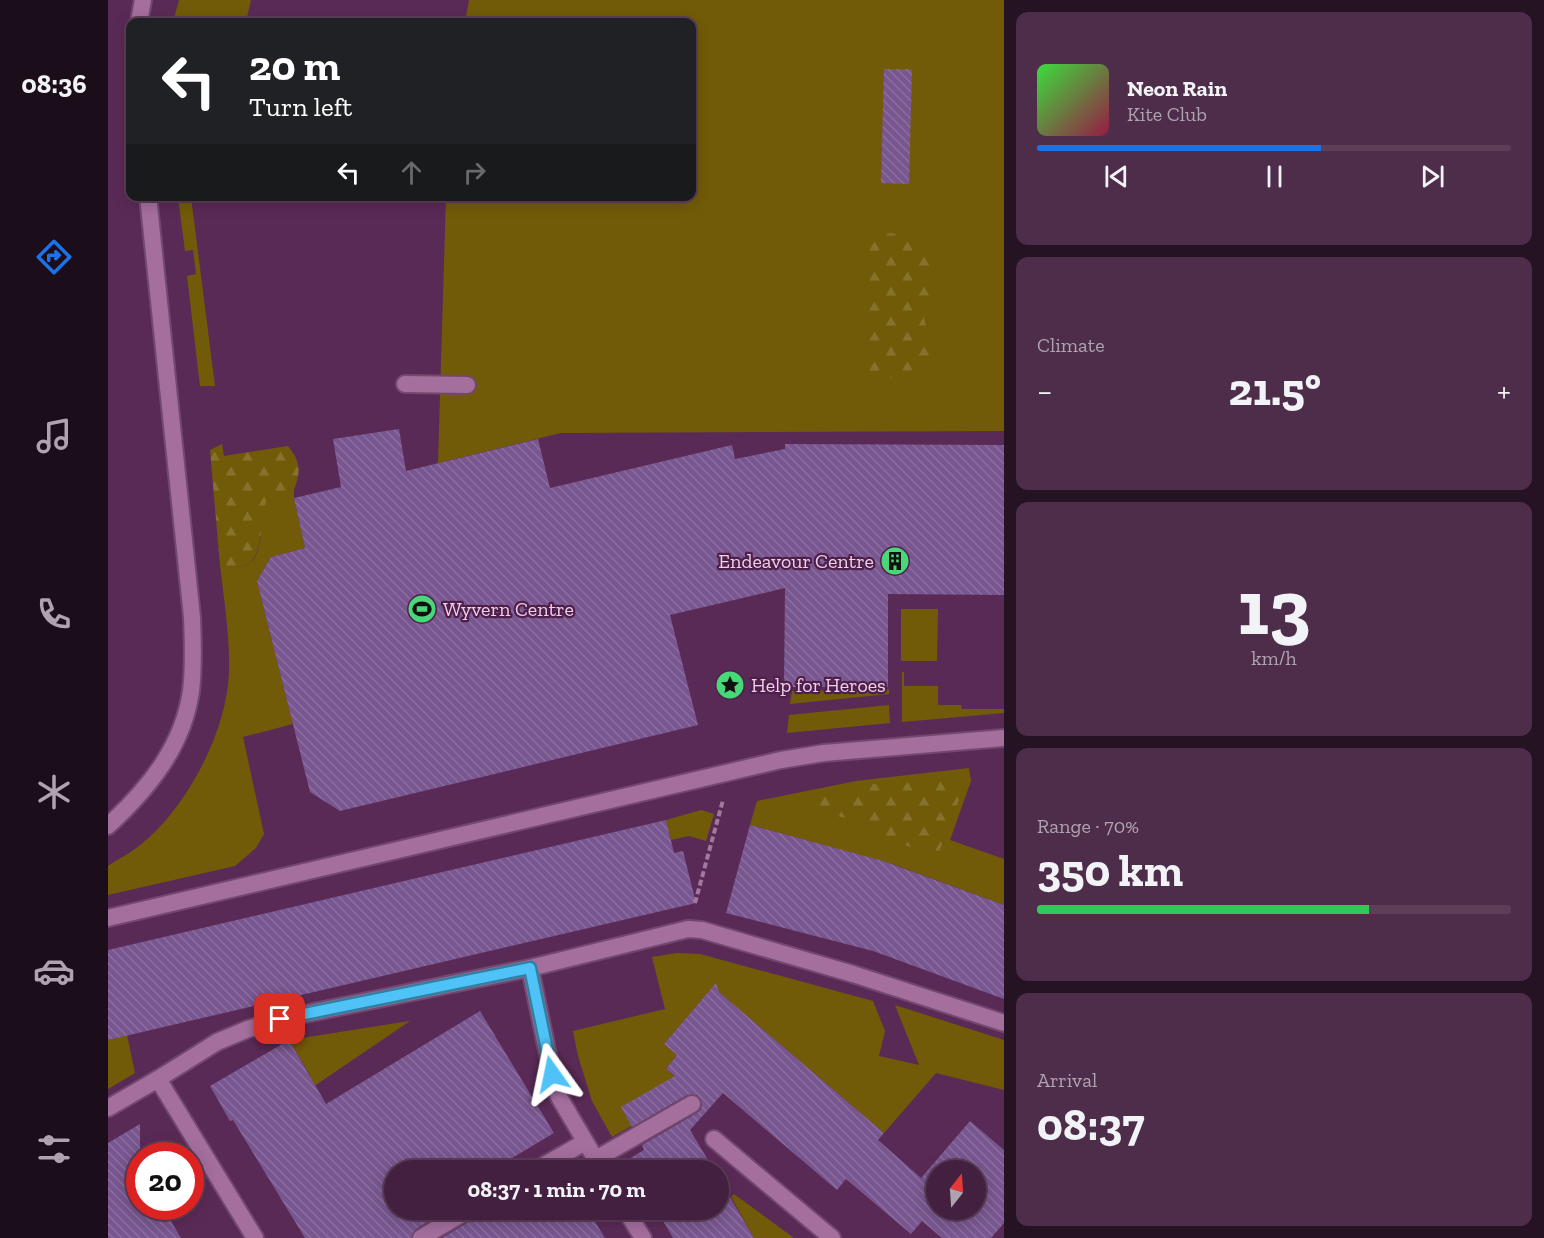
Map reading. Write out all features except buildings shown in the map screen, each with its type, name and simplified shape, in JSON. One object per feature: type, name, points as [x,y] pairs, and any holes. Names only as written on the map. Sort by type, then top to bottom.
[{"type":"lane","points":[[140,18],[144,0]]},
{"type":"lane","points":[[108,826],[144,791],[175,744],[186,716],[193,669],[192,617],[149,201]]},
{"type":"lane","points":[[405,384],[467,386]]},
{"type":"lane","points":[[108,918],[792,758],[855,750],[1004,738]]},
{"type":"lane","points":[[108,1108],[217,1042],[280,1019],[530,968],[688,929],[702,930],[853,974],[1004,1023]]},
{"type":"lane","points":[[530,968],[559,1097],[596,1160]]},
{"type":"lane","points":[[158,1079],[255,1238]]},
{"type":"lane","points":[[607,1160],[692,1104]]},
{"type":"lane","points":[[714,1139],[832,1238]]},
{"type":"lane","points":[[554,1160],[585,1142]]},
{"type":"lane","points":[[421,1238],[451,1220]]},
{"type":"lane","points":[[632,1220],[643,1238]]},
{"type":"path","points":[[688,929],[719,815]]},
{"type":"green space","points":[[179,0],[251,0],[247,18],[174,18]]},
{"type":"green space","points":[[469,0],[1004,0],[1004,431],[561,433],[438,463],[446,201],[696,201],[696,18],[466,18]]},
{"type":"green space","points":[[179,201],[192,201],[215,386],[200,386],[187,276],[196,274],[193,250],[185,251]]},
{"type":"green space","points":[[892,233],[916,241],[932,263],[923,283],[931,299],[923,314],[932,351],[920,367],[891,378],[869,383],[865,371],[870,361],[862,347],[868,327],[870,275],[866,238]]},
{"type":"green space","points":[[222,444],[224,456],[288,446],[298,467],[294,490],[269,493],[257,551],[248,564],[242,566],[220,565],[210,450]]},
{"type":"green space","points":[[294,490],[305,548],[271,557],[257,581],[293,724],[243,737],[264,834],[256,848],[235,866],[108,895],[108,866],[139,846],[173,812],[201,767],[212,743],[227,694],[229,671],[228,631],[220,565],[242,566],[253,560],[259,546],[264,502],[269,492]]},
{"type":"green space","points":[[901,609],[938,609],[937,661],[901,661]]},
{"type":"green space","points":[[902,672],[904,672],[904,686],[938,686],[938,705],[961,705],[962,709],[1004,709],[1004,713],[902,722]]},
{"type":"green space","points":[[889,689],[889,694],[790,704],[792,691]]},
{"type":"green space","points":[[889,705],[890,723],[787,733],[789,715]]},
{"type":"green space","points":[[969,768],[971,781],[950,840],[1004,859],[1004,905],[892,864],[750,825],[757,801],[856,781]]},
{"type":"green space","points":[[937,779],[966,779],[937,856],[890,838],[869,824],[830,814],[808,796],[849,794],[861,784],[894,784]]},
{"type":"green space","points":[[701,810],[714,814],[706,841],[689,836],[671,840],[666,820]]},
{"type":"green space","points":[[677,953],[700,954],[873,1001],[885,1031],[879,1056],[919,1065],[895,1005],[1004,1040],[1004,1090],[936,1073],[884,1133],[713,987],[664,1044],[677,1055],[666,1069],[693,1091],[612,1137],[592,1101],[573,1031],[665,1009],[652,957]]},
{"type":"green space","points":[[410,1021],[307,1091],[310,1075],[289,1040]]},
{"type":"green space","points":[[127,1035],[135,1073],[108,1089],[108,1040]]},
{"type":"green space","points":[[734,1194],[794,1238],[754,1238],[731,1197]]},
{"type":"place","name":"Endeavour Centre","points":[[895,561]]},
{"type":"place","name":"Wyvern Centre","points":[[422,609]]},
{"type":"place","name":"Help for Heroes","points":[[730,685]]},
{"type":"route","points":[[280,1019],[530,968],[552,1074]]}]
